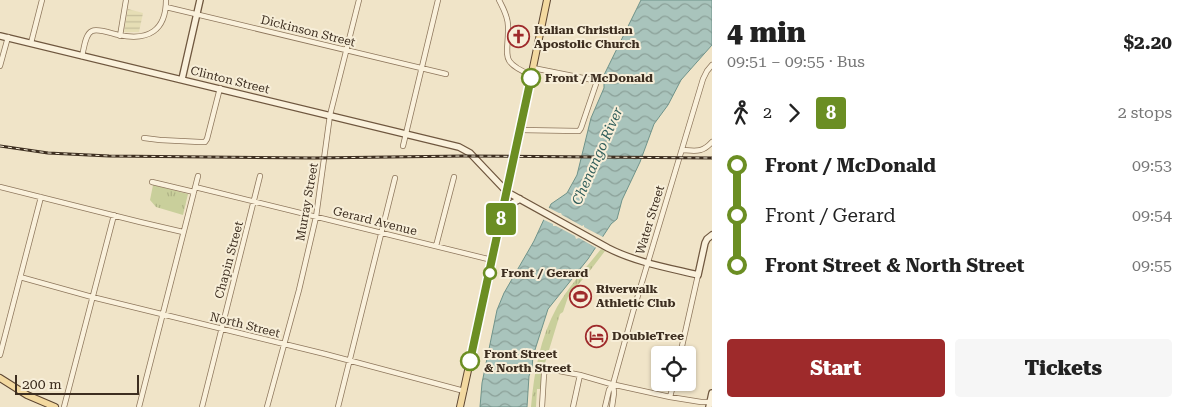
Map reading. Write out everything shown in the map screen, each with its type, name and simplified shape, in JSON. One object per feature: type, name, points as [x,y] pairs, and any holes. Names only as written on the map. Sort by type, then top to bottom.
[{"type":"main road","points":[[460,407],[507,192],[546,0]]},
{"type":"main road","points":[[0,378],[27,394],[55,407]]},
{"type":"street","points":[[31,43],[42,0]]},
{"type":"street","points":[[120,36],[126,0]]},
{"type":"street","points":[[82,56],[88,36],[93,31],[97,30],[120,36],[138,36],[149,34],[156,30],[163,19],[166,0]]},
{"type":"street","points":[[182,79],[200,0]]},
{"type":"street","name":"Murray Street","points":[[267,407],[299,290],[316,217],[330,115],[359,0]]},
{"type":"street","points":[[403,146],[438,0]]},
{"type":"street","points":[[499,0],[508,24],[507,48],[509,61],[512,66],[518,70],[567,75],[593,80],[596,84],[579,131],[520,130]]},
{"type":"street","name":"Dickinson Street","points":[[166,8],[446,74]]},
{"type":"street","name":"Clinton Street","points":[[0,36],[455,145],[470,153],[507,192]]},
{"type":"street","points":[[0,66],[8,38]]},
{"type":"street","name":"Water Street","points":[[605,407],[703,79],[712,65]]},
{"type":"street","points":[[144,138],[205,142],[220,88]]},
{"type":"street","points":[[682,150],[703,150],[712,142]]},
{"type":"street","points":[[140,407],[198,176]]},
{"type":"street","name":"Chapin Street","points":[[202,407],[260,176]]},
{"type":"street","points":[[436,246],[454,177]]},
{"type":"street","points":[[338,407],[395,178]]},
{"type":"street","name":"Gerard Avenue","points":[[152,182],[254,202],[492,260]]},
{"type":"street","points":[[0,187],[184,232]]},
{"type":"street","points":[[507,192],[617,253],[698,275]]},
{"type":"street","points":[[0,355],[41,197]]},
{"type":"street","points":[[502,213],[511,204],[520,200]]},
{"type":"street","points":[[64,407],[114,215]]},
{"type":"street","points":[[682,346],[705,243],[712,235]]},
{"type":"street","name":"North Street","points":[[20,277],[464,391]]},
{"type":"street","points":[[542,407],[544,376],[547,369],[670,397],[701,402],[711,403],[712,393]]},
{"type":"street","points":[[573,407],[580,375]]},
{"type":"street","name":"Water Street","points":[[612,407],[613,384]]},
{"type":"street","points":[[670,397],[672,391]]},
{"type":"shaded area","points":[[128,9],[143,13],[139,32],[124,32]]},
{"type":"green space","points":[[153,185],[188,194],[183,215],[156,207],[150,200]]},
{"type":"green space","points":[[601,249],[605,251],[568,297],[563,312],[560,314],[542,373],[541,389],[537,389],[536,407],[531,407],[539,356],[551,319],[567,292]]},
{"type":"water","name":"Chenango River","points":[[641,0],[712,0],[712,45],[681,80],[668,105],[654,124],[640,162],[622,200],[617,219],[611,224],[588,259],[548,309],[533,356],[529,376],[527,407],[480,407],[482,383],[497,310],[504,293],[534,241],[551,204],[567,193],[577,175],[591,118],[604,88],[604,75]]},
{"type":"pier","points":[[547,207],[582,226],[584,225],[584,227],[605,238],[598,249],[579,238],[576,239],[575,236],[542,219]]},
{"type":"railway","points":[[0,146],[48,153],[109,156],[712,158]]},
{"type":"bus line","name":"8","points":[[470,361],[531,78]]},
{"type":"place","name":"Italian Christian Apostolic Church","points":[[518,37]]},
{"type":"place","name":"Front / McDonald","points":[[531,78]]},
{"type":"place","name":"Front / Gerard","points":[[490,273]]},
{"type":"place","name":"Riverwalk Athletic Club","points":[[580,296]]},
{"type":"place","name":"DoubleTree","points":[[596,336]]},
{"type":"place","name":"Front Street & North Street","points":[[470,361]]}]
